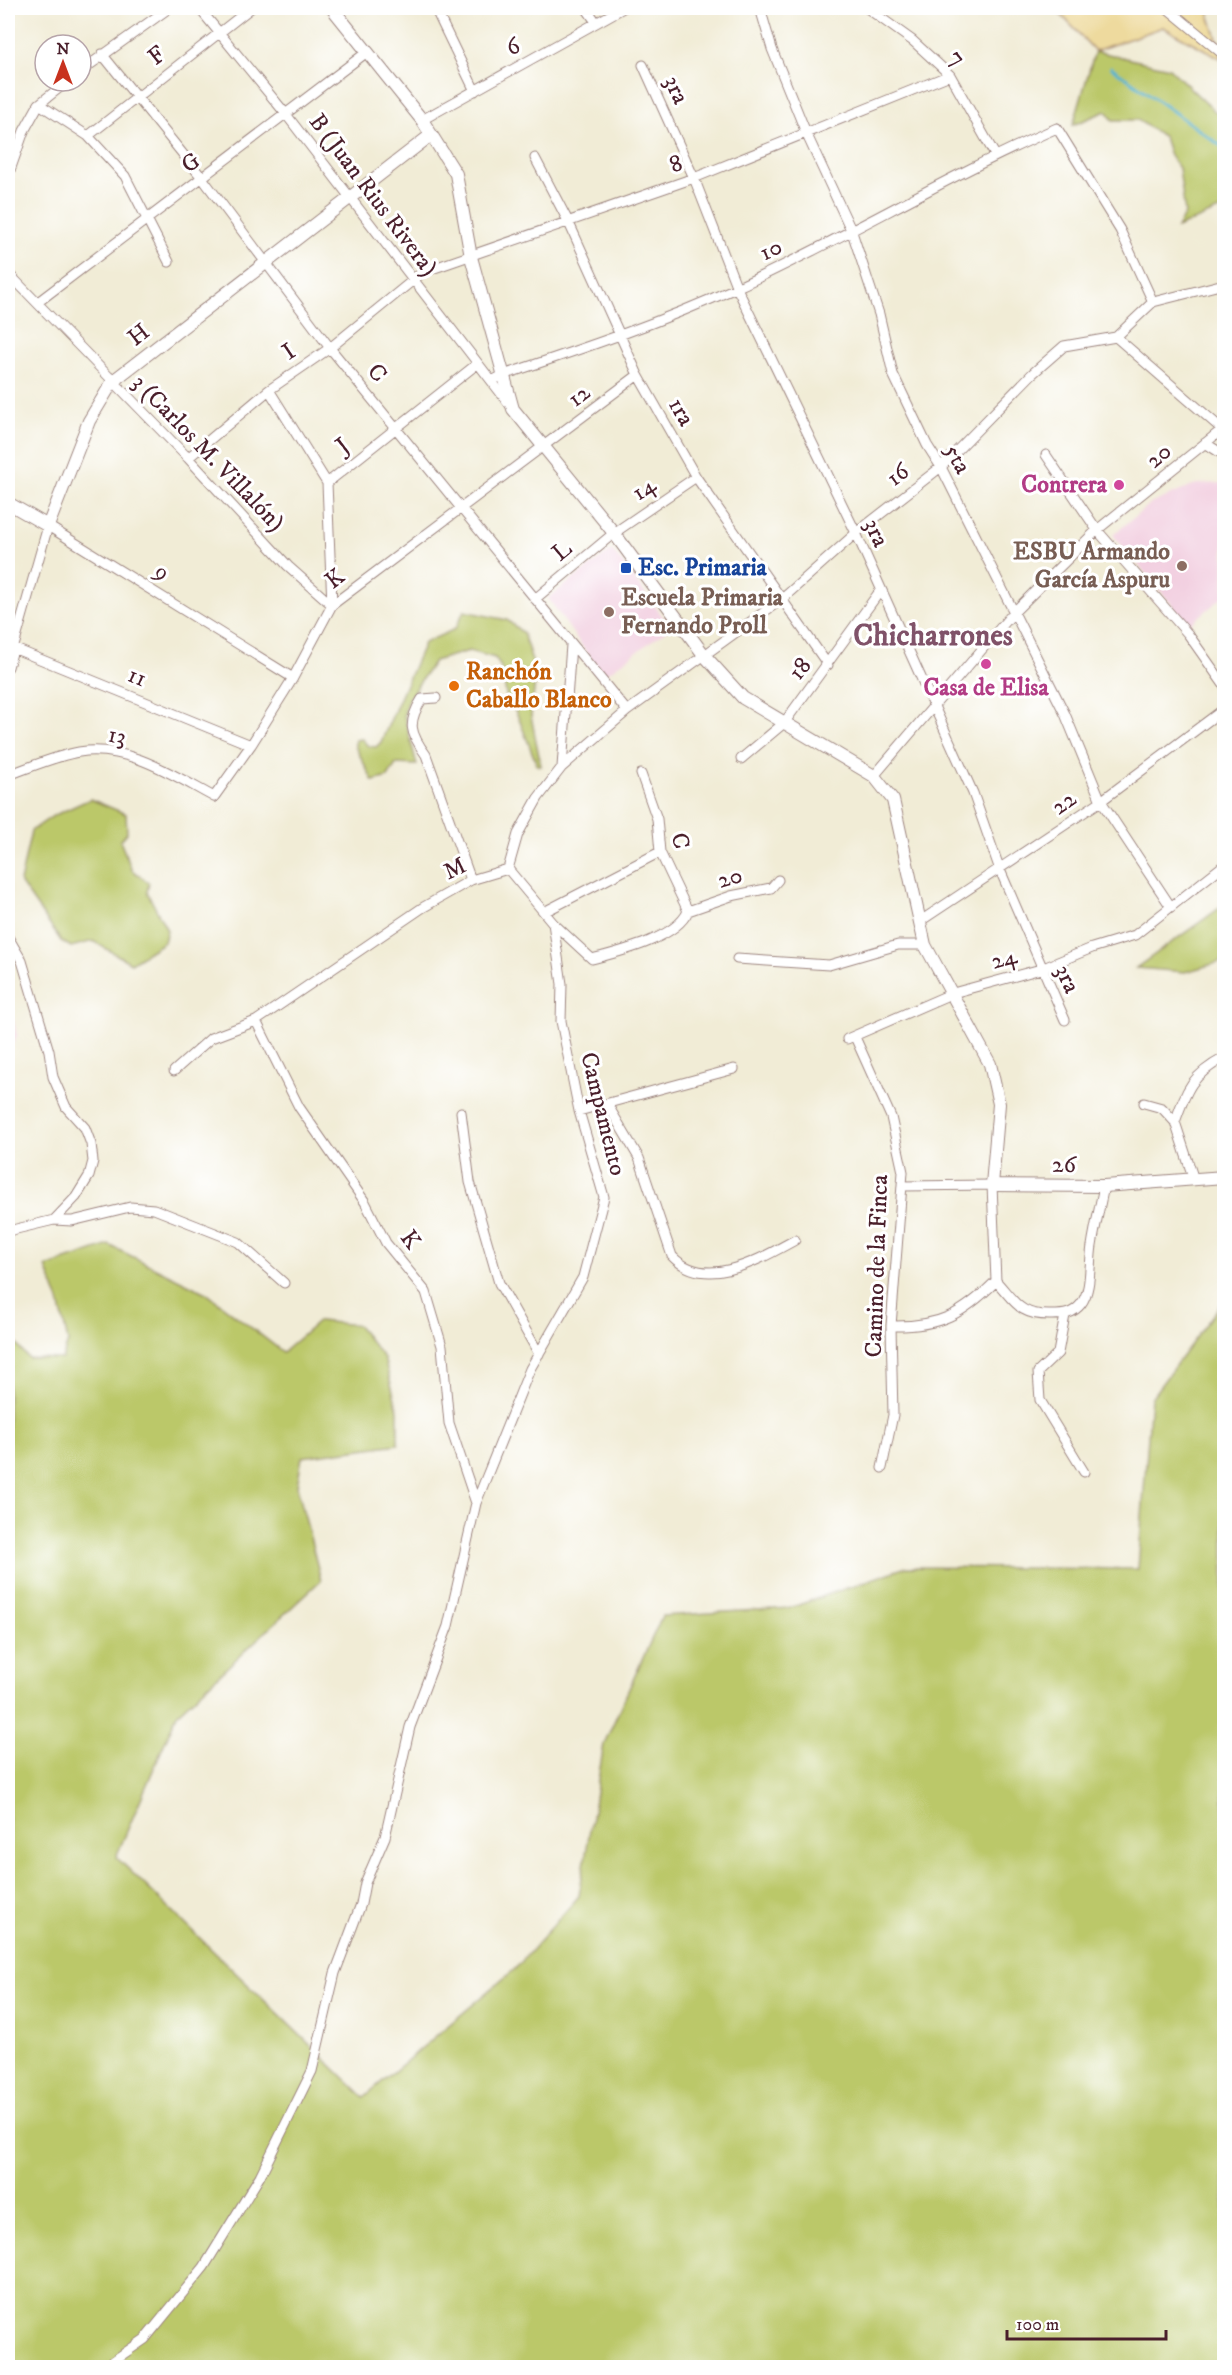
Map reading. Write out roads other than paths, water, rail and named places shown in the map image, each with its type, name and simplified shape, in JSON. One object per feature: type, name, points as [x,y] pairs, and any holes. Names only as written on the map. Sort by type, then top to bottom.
[{"type":"street","points":[[93,61],[169,8]]},
{"type":"street","name":"B (Juan Rius Rivera)","points":[[199,8],[285,113],[513,409]]},
{"type":"street","name":"F","points":[[88,136],[219,30],[251,8]]},
{"type":"street","points":[[332,8],[422,120],[456,174],[471,257],[513,409],[614,533],[704,655],[743,698],[874,776],[893,800],[925,945],[990,1064],[999,1104],[992,1185],[996,1281],[1024,1312],[1040,1316],[1065,1315],[1075,1310],[1086,1293],[1104,1186]]},
{"type":"street","points":[[435,8],[475,91]]},
{"type":"street","points":[[586,8],[596,22]]},
{"type":"street","name":"6","points":[[422,120],[623,8]]},
{"type":"street","name":"5ta","points":[[760,8],[772,49],[807,135],[852,232],[879,314],[893,374],[1065,714],[1101,801],[1171,907]]},
{"type":"street","name":"7","points":[[867,8],[913,41],[950,75],[995,155]]},
{"type":"street","points":[[1167,8],[1224,55]]},
{"type":"street","name":"G","points":[[38,302],[203,179],[285,113],[367,52]]},
{"type":"street","name":"C","points":[[102,54],[203,179],[330,348],[627,711]]},
{"type":"street","name":"3ra","points":[[643,65],[694,178],[737,288],[856,533],[880,591],[973,793],[1000,870],[1065,1020]]},
{"type":"street","name":"8","points":[[414,280],[423,272],[569,223],[807,135],[950,75]]},
{"type":"street","points":[[8,176],[24,131],[39,104],[53,93]]},
{"type":"street","points":[[39,104],[88,136],[124,176],[169,262]]},
{"type":"street","name":"10","points":[[492,381],[503,375],[621,336],[737,288],[852,232],[995,155],[1057,128],[1120,230],[1154,302]]},
{"type":"street","name":"H","points":[[8,667],[11,647],[48,526],[89,421],[113,381],[431,135]]},
{"type":"street","name":"1ra","points":[[535,158],[569,223],[638,375],[696,477],[828,665]]},
{"type":"street","name":"3 (Carlos M. Villalón)","points":[[8,273],[188,458],[288,566],[332,605]]},
{"type":"street","name":"I","points":[[188,458],[269,390],[330,348],[414,280]]},
{"type":"street","points":[[1223,429],[1116,337],[1154,302],[1224,284]]},
{"type":"street","name":"16","points":[[704,655],[782,599],[856,533],[941,467],[1032,374],[1064,346],[1116,337]]},
{"type":"street","name":"J","points":[[332,605],[327,483],[477,364]]},
{"type":"street","name":"12","points":[[543,448],[638,375]]},
{"type":"street","points":[[269,390],[327,483]]},
{"type":"street","name":"20","points":[[874,776],[1013,613],[1097,530],[1223,429]]},
{"type":"street","points":[[1205,443],[1224,455]]},
{"type":"street","name":"K","points":[[214,796],[252,745],[293,678],[332,605],[543,448]]},
{"type":"street","points":[[1046,455],[1097,530],[1188,634],[1224,685]]},
{"type":"street","name":"14","points":[[614,533],[696,477]]},
{"type":"street","name":"9","points":[[8,503],[293,678]]},
{"type":"street","name":"L","points":[[535,599],[614,533]]},
{"type":"street","name":"18","points":[[741,759],[784,723],[880,591]]},
{"type":"street","points":[[562,767],[571,645]]},
{"type":"street","name":"11","points":[[11,647],[252,745]]},
{"type":"street","points":[[508,868],[518,834],[538,798],[562,767],[627,711],[704,655]]},
{"type":"street","points":[[436,698],[422,699],[413,713],[414,738],[426,755],[471,880]]},
{"type":"street","name":"22","points":[[919,922],[1101,801],[1224,709]]},
{"type":"street","name":"13","points":[[8,775],[79,752],[109,750],[153,765],[214,796]]},
{"type":"street","name":"C","points":[[641,774],[657,819],[660,852],[688,911]]},
{"type":"street","points":[[546,911],[660,852]]},
{"type":"street","name":"24","points":[[851,1038],[953,993],[1041,969],[1092,948],[1135,934],[1224,865]]},
{"type":"street","name":"M","points":[[174,1071],[210,1038],[256,1022],[422,908],[471,880],[508,868]]},
{"type":"street","name":"Campamento","points":[[103,2367],[146,2339],[204,2267],[260,2176],[312,2071],[335,1973],[361,1904],[365,1883],[385,1837],[410,1727],[448,1626],[476,1503],[498,1442],[538,1354],[583,1277],[604,1197],[579,1111],[561,1021],[562,984],[553,923],[546,911],[508,868]]},
{"type":"street","name":"20","points":[[688,911],[731,896],[771,888],[778,880]]},
{"type":"street","points":[[553,923],[592,959],[634,948],[680,924],[688,911]]},
{"type":"street","points":[[8,937],[22,961],[49,1051],[53,1077],[66,1107],[85,1128],[91,1144],[93,1161],[88,1176],[76,1197],[54,1220]]},
{"type":"street","points":[[737,959],[829,965],[898,945],[925,945]]},
{"type":"street","name":"K","points":[[256,1022],[299,1107],[365,1202],[386,1243],[426,1292],[442,1346],[449,1423],[476,1503]]},
{"type":"street","name":"Camino de la Finca","points":[[851,1038],[891,1117],[903,1172],[891,1326],[893,1415],[882,1468]]},
{"type":"street","points":[[1175,1122],[1186,1089],[1195,1077],[1224,1058]]},
{"type":"street","points":[[579,1111],[734,1069]]},
{"type":"street","points":[[1144,1103],[1162,1108],[1175,1122],[1194,1180]]},
{"type":"street","points":[[607,1104],[639,1158],[672,1256],[678,1262],[704,1274],[717,1272],[771,1253],[795,1240]]},
{"type":"street","points":[[460,1112],[470,1182],[499,1283],[538,1354]]},
{"type":"street","name":"26","points":[[902,1186],[1104,1186],[1224,1177]]},
{"type":"street","points":[[8,1231],[54,1220],[72,1221],[130,1207],[154,1209],[238,1242],[284,1283]]},
{"type":"street","points":[[891,1326],[919,1326],[948,1319],[973,1304],[996,1281]]},
{"type":"street","points":[[1065,1315],[1058,1353],[1038,1372],[1040,1400],[1084,1472]]},
{"type":"waterway","points":[[1111,67],[1224,148]]},
{"type":"place","name":"Contrera","points":[[1119,485]]},
{"type":"place","name":"ESBU Armando García Aspuru","points":[[1182,566]]},
{"type":"place","name":"Esc. Primaria","points":[[626,568]]},
{"type":"place","name":"Escuela Primaria Fernando Proll","points":[[609,612]]},
{"type":"place","name":"Casa de Elisa","points":[[986,664]]},
{"type":"place","name":"Ranchón Caballo Blanco","points":[[454,686]]},
{"type":"district","name":"Chicharrones","points":[[933,636]]}]
